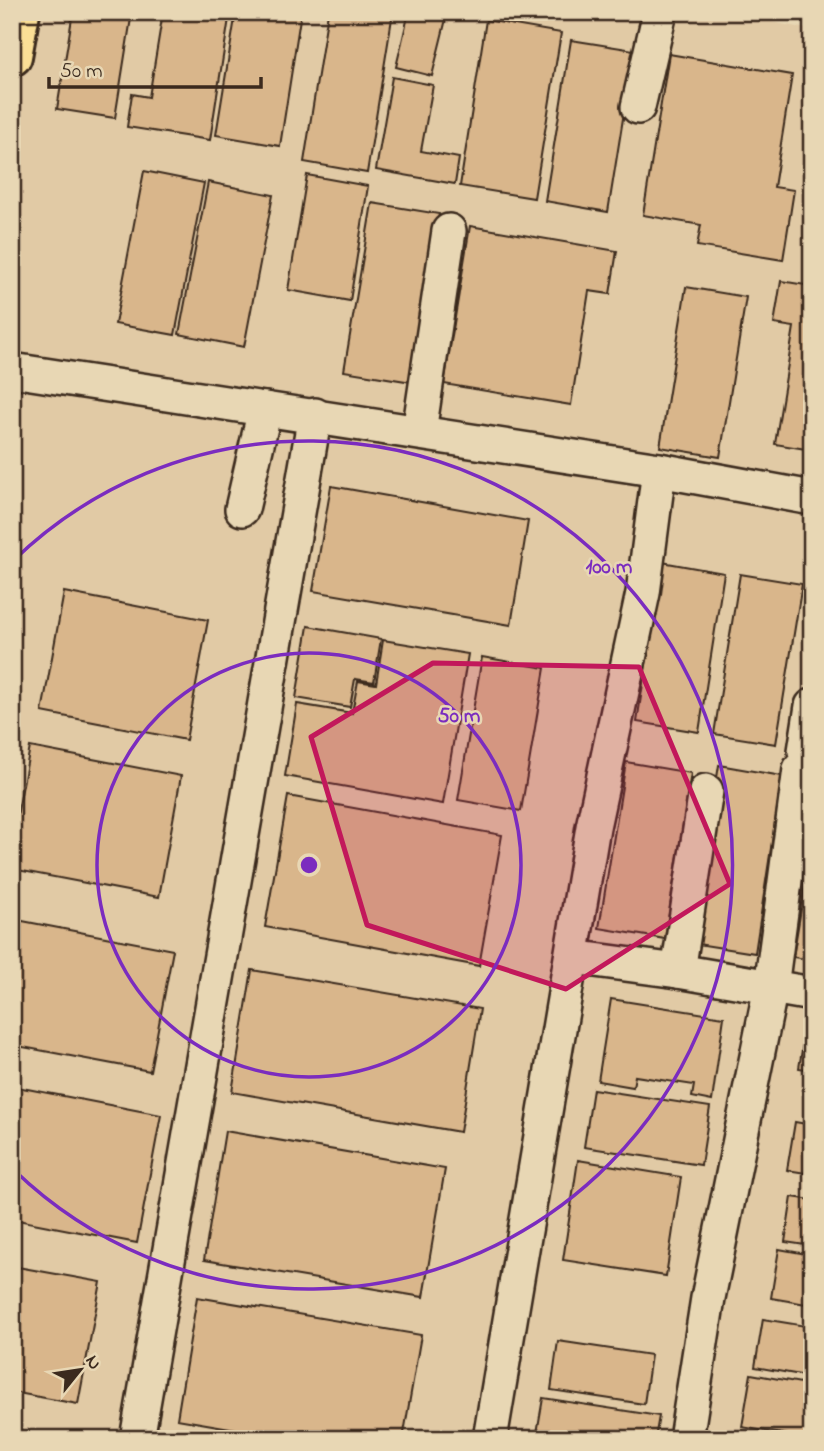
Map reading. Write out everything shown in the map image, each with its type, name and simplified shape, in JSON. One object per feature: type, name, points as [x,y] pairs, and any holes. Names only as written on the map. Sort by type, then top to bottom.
[{"type":"main road","points":[[12,56],[20,12]]},
{"type":"lane","points":[[638,107],[660,12]]},
{"type":"lane","points":[[419,432],[449,231]]},
{"type":"lane","points":[[12,370],[659,470],[812,498]]},
{"type":"lane","points":[[242,509],[265,409]]},
{"type":"lane","points":[[137,1439],[315,415]]},
{"type":"lane","points":[[490,1439],[593,827],[643,593],[659,470]]},
{"type":"lane","points":[[686,1439],[708,1298],[771,987],[812,706]]},
{"type":"lane","points":[[678,971],[706,791]]},
{"type":"lane","points":[[572,957],[678,971],[812,994]]},
{"type":"highlighted area","points":[[433,663],[639,667],[730,884],[566,989],[367,925],[311,737]]},
{"type":"shaded area","points":[[17,12],[722,12],[812,30],[812,1439],[12,1439],[12,40]]},
{"type":"building","points":[[73,12],[132,12],[115,118],[57,109]]},
{"type":"building","points":[[163,12],[230,12],[210,140],[127,127],[132,94],[149,97]]},
{"type":"building","points":[[236,12],[301,12],[280,146],[216,135]]},
{"type":"building","points":[[328,12],[393,12],[367,173],[304,162]]},
{"type":"building","points":[[409,12],[446,19],[432,76],[396,67]]},
{"type":"building","points":[[486,20],[561,33],[534,198],[460,186]]},
{"type":"building","points":[[571,40],[634,50],[608,212],[545,201]]},
{"type":"building","points":[[669,54],[792,75],[774,187],[794,190],[783,260],[697,246],[701,225],[643,215]]},
{"type":"building","points":[[392,77],[433,85],[421,151],[459,158],[455,184],[376,170]]},
{"type":"building","points":[[144,171],[204,183],[175,335],[115,324]]},
{"type":"building","points":[[307,175],[368,186],[350,301],[288,290]]},
{"type":"building","points":[[208,182],[273,195],[244,347],[179,334]]},
{"type":"building","points":[[372,203],[439,214],[412,382],[344,371]]},
{"type":"building","points":[[470,226],[617,251],[610,294],[589,291],[571,405],[444,384]]},
{"type":"building","points":[[781,281],[812,286],[812,450],[775,444],[794,327],[774,324]]},
{"type":"building","points":[[686,287],[746,297],[720,457],[660,447]]},
{"type":"building","points":[[331,486],[528,521],[511,625],[313,591]]},
{"type":"building","points":[[662,562],[724,573],[699,732],[637,722]]},
{"type":"building","points":[[740,574],[802,584],[776,744],[714,734]]},
{"type":"building","points":[[64,592],[208,620],[186,740],[42,712]]},
{"type":"building","points":[[308,626],[381,639],[374,682],[355,679],[350,707],[296,698]]},
{"type":"building","points":[[383,640],[468,654],[443,804],[285,776],[297,704],[352,713],[358,681],[376,684]]},
{"type":"building","points":[[482,657],[545,668],[521,811],[458,800]]},
{"type":"building","points":[[30,747],[181,776],[159,897],[12,869],[12,843]]},
{"type":"building","points":[[626,762],[691,773],[665,939],[599,928]]},
{"type":"building","points":[[719,765],[782,776],[755,953],[691,943]]},
{"type":"building","points":[[288,796],[502,835],[479,966],[265,927]]},
{"type":"building","points":[[812,843],[812,960],[793,957]]},
{"type":"building","points":[[12,919],[173,950],[150,1071],[12,1045]]},
{"type":"building","points":[[252,970],[480,1009],[460,1132],[232,1092]]},
{"type":"building","points":[[611,999],[724,1017],[712,1101],[692,1097],[694,1085],[635,1076],[633,1087],[598,1081]]},
{"type":"building","points":[[804,1038],[812,1039],[812,1070],[799,1068]]},
{"type":"building","points":[[12,1086],[161,1115],[137,1243],[12,1219]]},
{"type":"building","points":[[593,1089],[710,1107],[701,1165],[584,1147]]},
{"type":"building","points":[[795,1122],[812,1125],[812,1174],[787,1170]]},
{"type":"building","points":[[225,1131],[445,1169],[423,1297],[204,1260]]},
{"type":"building","points":[[578,1160],[681,1177],[666,1276],[563,1260]]},
{"type":"building","points":[[792,1197],[812,1200],[812,1246],[785,1242]]},
{"type":"building","points":[[779,1249],[812,1255],[812,1305],[771,1298]]},
{"type":"building","points":[[12,1266],[101,1282],[78,1404],[12,1392]]},
{"type":"building","points":[[197,1297],[421,1335],[403,1439],[294,1439],[177,1419]]},
{"type":"building","points":[[763,1319],[812,1327],[812,1377],[755,1367]]},
{"type":"building","points":[[558,1341],[651,1355],[644,1404],[551,1390]]},
{"type":"building","points":[[751,1374],[812,1385],[812,1439],[742,1427]]},
{"type":"building","points":[[543,1398],[659,1416],[655,1439],[536,1439]]}]
